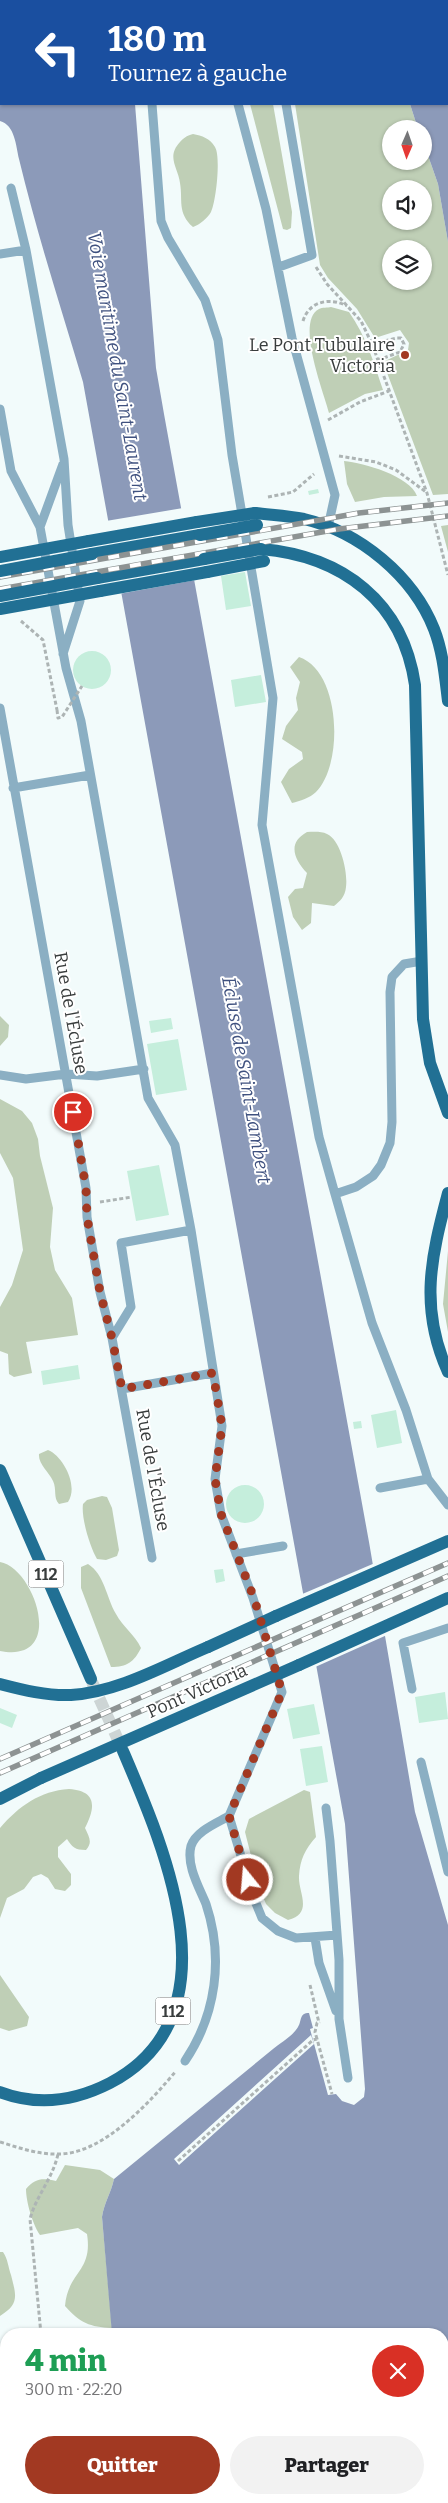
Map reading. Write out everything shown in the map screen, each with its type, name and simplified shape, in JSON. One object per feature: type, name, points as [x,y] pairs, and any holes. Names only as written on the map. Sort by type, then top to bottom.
[{"type":"main road","points":[[0,557],[256,519],[283,516],[305,519],[349,536],[378,555],[404,581],[427,614],[438,642],[448,701]]},
{"type":"main road","points":[[0,571],[256,519]]},
{"type":"main road","points":[[0,596],[288,551],[318,560],[357,582],[388,615],[407,648],[415,685],[423,1018],[427,1052],[437,1088],[448,1113]]},
{"type":"main road","points":[[0,609],[263,555]]},
{"type":"main road","points":[[448,1193],[434,1250],[429,1301],[435,1339],[448,1372]]},
{"type":"main road","name":"112","points":[[0,1470],[91,1679]]},
{"type":"main road","name":"Pont Victoria","points":[[0,1684],[47,1694],[84,1694],[118,1685],[448,1541]]},
{"type":"main road","name":"Pont Victoria","points":[[0,1799],[41,1778],[448,1598]]},
{"type":"main road","name":"112","points":[[0,2092],[23,2099],[46,2101],[75,2096],[104,2086],[128,2072],[148,2054],[163,2034],[175,2006],[182,1956],[177,1902],[156,1833],[123,1751]]},
{"type":"lane","points":[[152,105],[162,221],[168,238],[205,300],[218,340],[232,455],[272,698],[262,825],[319,1137],[372,1323],[409,1418],[428,1479],[448,1506]]},
{"type":"lane","points":[[238,105],[279,267],[292,338],[335,495],[328,527]]},
{"type":"lane","points":[[279,267],[312,255],[286,105]]},
{"type":"lane","points":[[12,188],[26,250],[64,459],[68,524],[80,601],[63,654]]},
{"type":"lane","points":[[0,254],[26,250]]},
{"type":"lane","points":[[0,409],[11,471],[40,527],[63,654],[81,721],[148,1098],[175,1145],[191,1230],[222,1426],[215,1479],[221,1514],[254,1598],[282,1692],[229,1816],[204,1831],[191,1848],[192,1868],[206,1907],[213,1935],[216,1976],[213,1996],[202,2033],[185,2061]]},
{"type":"lane","points":[[40,527],[64,459]]},
{"type":"lane","name":"Rue de l'Écluse","points":[[0,708],[86,1188],[100,1292],[112,1338],[122,1389],[152,1558]]},
{"type":"lane","points":[[13,788],[90,775]]},
{"type":"lane","points":[[335,1194],[356,1187],[373,1176],[386,1155],[392,1122],[390,992],[392,977],[404,964],[422,961]]},
{"type":"lane","points":[[0,1075],[18,1079],[34,1079],[66,1074],[98,1076],[144,1068]]},
{"type":"lane","points":[[112,1338],[131,1307],[121,1243],[191,1230]]},
{"type":"lane","points":[[122,1389],[213,1373]]},
{"type":"lane","points":[[380,1488],[428,1479]]},
{"type":"lane","points":[[236,1554],[283,1546]]},
{"type":"lane","points":[[412,1689],[403,1643],[448,1628]]},
{"type":"lane","points":[[422,1762],[448,1872]]},
{"type":"lane","points":[[326,1808],[337,1935],[339,2019],[348,2078]]},
{"type":"lane","points":[[229,1816],[253,1896],[262,1918],[278,1931],[287,1935],[303,1938],[337,1935]]},
{"type":"lane","points":[[315,1938],[319,1963],[339,2019]]},
{"type":"path","points":[[312,255],[320,274],[361,321],[372,344],[427,492],[448,575]]},
{"type":"path","points":[[302,329],[306,313],[315,305],[340,302],[349,308]]},
{"type":"path","points":[[372,344],[397,338],[401,338],[404,344],[400,352],[378,360]]},
{"type":"path","points":[[325,421],[360,402],[389,391]]},
{"type":"path","points":[[262,498],[298,489],[325,463],[331,454],[376,462],[396,470],[427,492]]},
{"type":"path","points":[[50,676],[58,718],[63,715],[82,686]]},
{"type":"path","points":[[87,1205],[132,1197]]},
{"type":"path","points":[[322,2022],[317,2023],[315,2032],[332,2094]]},
{"type":"path","points":[[178,2160],[313,2040],[317,2039]]},
{"type":"path","points":[[0,2142],[31,2151],[58,2154],[74,2152],[112,2134],[148,2102],[185,2061]]},
{"type":"path","points":[[40,2328],[30,2219],[54,2172],[58,2154]]},
{"type":"green space","points":[[250,105],[273,105],[292,212],[291,228],[283,229]]},
{"type":"green space","points":[[295,105],[410,105],[415,120],[382,120],[382,170],[432,170],[432,167],[438,184],[448,242],[448,494],[433,495],[383,362],[408,350],[409,343],[400,330],[375,338],[357,309],[328,278],[320,265]]},
{"type":"green space","points":[[193,134],[211,141],[217,152],[218,169],[211,212],[208,217],[193,227],[188,222],[183,211],[179,177],[173,157],[176,147],[180,142],[185,137]]},
{"type":"green space","points":[[331,307],[349,312],[355,321],[369,350],[383,390],[365,394],[329,413],[313,358],[310,328],[312,316],[319,309]]},
{"type":"green space","points":[[344,461],[363,464],[396,477],[413,489],[417,496],[384,497],[355,502],[347,484]]},
{"type":"green space","points":[[448,525],[448,552],[441,526]]},
{"type":"green space","points":[[299,657],[313,666],[323,680],[330,698],[334,719],[334,741],[331,761],[325,779],[314,794],[292,803],[281,782],[289,769],[303,759],[302,752],[282,739],[286,726],[298,710],[296,698],[300,682],[290,667]]},
{"type":"green space","points":[[307,832],[322,832],[332,837],[340,850],[345,866],[346,881],[343,896],[334,906],[312,903],[311,923],[302,930],[293,917],[288,897],[295,889],[303,888],[307,873],[296,857],[295,846],[301,836]]},
{"type":"green space","points":[[0,1016],[9,1025],[8,1037],[0,1046]]},
{"type":"green space","points":[[0,1099],[22,1111],[32,1123],[38,1139],[40,1156],[53,1208],[50,1247],[55,1270],[72,1298],[78,1335],[26,1342],[32,1373],[14,1377],[9,1374],[8,1354],[0,1351],[0,1307],[12,1285],[23,1250],[13,1178],[0,1153]]},
{"type":"green space","points":[[448,1251],[448,1332],[443,1304]]},
{"type":"green space","points":[[48,1450],[59,1458],[68,1472],[72,1488],[68,1502],[59,1504],[57,1502],[53,1481],[40,1461],[39,1454]]},
{"type":"green space","points":[[102,1496],[107,1497],[112,1508],[119,1550],[117,1556],[106,1560],[97,1559],[94,1554],[83,1517],[83,1504],[87,1500]]},
{"type":"green space","points":[[0,1562],[13,1568],[24,1580],[33,1596],[38,1614],[39,1630],[33,1643],[21,1651],[0,1651]]},
{"type":"green space","points":[[88,1564],[102,1580],[116,1614],[141,1648],[136,1657],[126,1665],[111,1667],[81,1588],[81,1567]]},
{"type":"green space","points":[[69,1789],[85,1793],[92,1802],[91,1814],[85,1828],[90,1842],[86,1850],[74,1848],[67,1839],[58,1847],[58,1857],[71,1874],[71,1885],[65,1891],[55,1889],[48,1878],[41,1874],[33,1877],[24,1889],[7,1898],[0,1918],[0,1828],[15,1813],[39,1796],[58,1790]]},
{"type":"green space","points":[[304,1790],[310,1792],[316,1837],[306,1850],[301,1865],[299,1882],[303,1907],[301,1913],[288,1920],[275,1913],[266,1904],[259,1887],[245,1832],[249,1819]]},
{"type":"green space","points":[[0,1975],[29,2017],[27,2026],[9,2031],[0,2028]]},
{"type":"green space","points":[[65,2165],[100,2170],[114,2179],[102,2217],[112,2328],[97,2327],[86,2323],[65,2306],[67,2294],[87,2256],[87,2234],[78,2228],[40,2235],[30,2213],[26,2189],[40,2180],[56,2181]]},
{"type":"green space","points":[[0,2252],[3,2252],[6,2257],[15,2298],[11,2307],[0,2316]]},
{"type":"water","points":[[0,105],[135,105],[156,368],[369,1542],[415,1812],[448,1925],[448,2328],[111,2328],[102,2217],[114,2179],[290,2036],[298,2027],[302,2016],[306,2013],[309,2013],[313,2028],[310,2029],[328,2095],[336,2094],[342,2101],[354,2105],[364,2097],[365,2089],[345,1824],[83,382],[34,215],[14,137],[9,127],[0,121]]},
{"type":"water","points":[[410,105],[448,105],[448,242],[438,184],[432,167],[432,120],[415,120]]},
{"type":"pier","points":[[183,508],[196,580],[119,594],[106,521]]},
{"type":"pier","points":[[375,1563],[387,1635],[313,1668],[300,1595]]},
{"type":"pier","points":[[311,2035],[314,2044],[179,2165],[174,2159]]},
{"type":"building","points":[[318,489],[319,493],[309,495],[308,491]]},
{"type":"building","points":[[245,572],[251,606],[226,610],[221,576]]},
{"type":"building","points":[[92,651],[106,656],[111,670],[106,684],[92,689],[78,684],[73,670],[78,656]]},
{"type":"building","points":[[261,675],[266,702],[235,707],[231,680]]},
{"type":"building","points":[[171,1018],[173,1029],[151,1033],[149,1021]]},
{"type":"building","points":[[178,1039],[187,1090],[156,1095],[147,1044]]},
{"type":"building","points":[[159,1165],[169,1215],[136,1221],[127,1171]]},
{"type":"building","points":[[78,1365],[80,1379],[43,1385],[41,1371]]},
{"type":"building","points":[[396,1410],[402,1443],[377,1448],[371,1415]]},
{"type":"building","points":[[361,1421],[362,1428],[354,1429],[353,1422]]},
{"type":"building","points":[[245,1485],[252,1486],[258,1491],[263,1497],[263,1511],[258,1517],[252,1522],[245,1523],[238,1522],[232,1517],[227,1511],[226,1504],[227,1497],[232,1491],[238,1486]]},
{"type":"building","points":[[223,1569],[225,1581],[216,1583],[214,1570]]},
{"type":"building","points":[[445,1692],[448,1719],[419,1723],[415,1697]]},
{"type":"building","points":[[314,1704],[320,1734],[293,1739],[287,1709]]},
{"type":"building","points":[[0,1708],[17,1715],[12,1728],[0,1723]]},
{"type":"building","points":[[322,1746],[328,1782],[306,1786],[300,1749]]},
{"type":"tunnel","points":[[92,1682],[123,1751]]},
{"type":"railway","points":[[0,577],[359,513],[448,503]]},
{"type":"railway","points":[[0,589],[339,529],[448,516]]},
{"type":"railway","points":[[0,1759],[448,1563]]},
{"type":"railway","points":[[0,1773],[448,1576]]},
{"type":"place","name":"Le Pont Tubulaire Victoria","points":[[405,355]]},
{"type":"route","points":[[73,1112],[86,1188],[87,1217],[100,1292],[112,1338],[122,1389],[213,1373],[222,1426],[215,1479],[221,1514],[254,1598],[282,1692],[229,1816],[248,1880]]},
{"type":"water label","name":"Voie maritime du Saint-Laurent","points":[[118,366]]},
{"type":"water label","name":"Écluse de Saint-Lambert","points":[[247,1080]]}]
